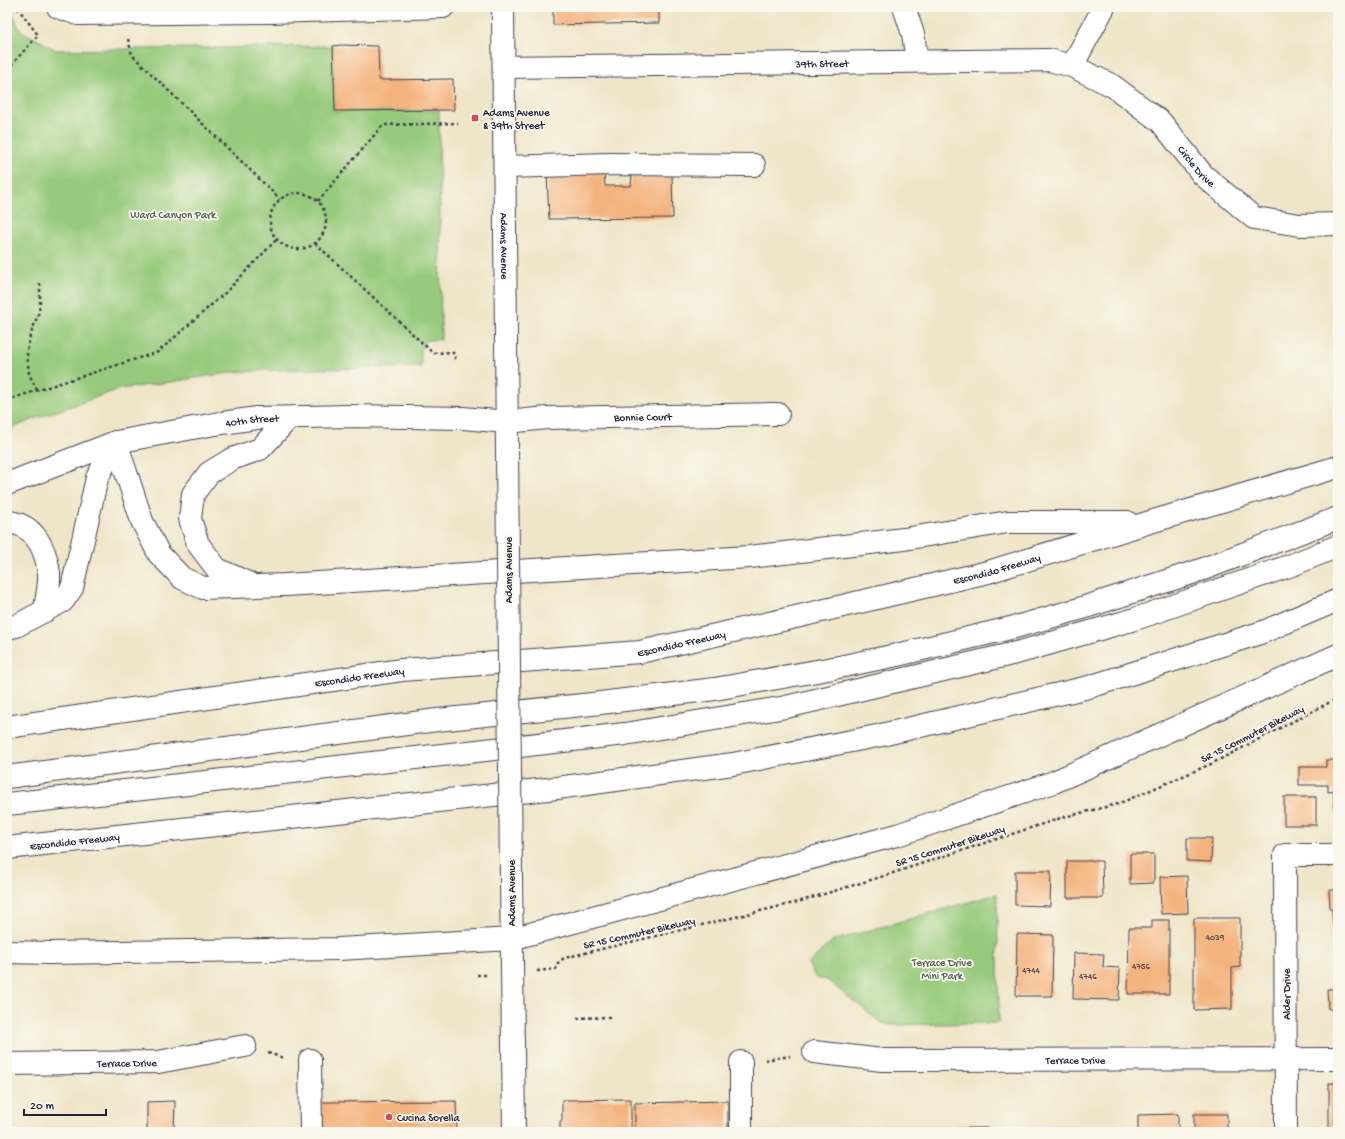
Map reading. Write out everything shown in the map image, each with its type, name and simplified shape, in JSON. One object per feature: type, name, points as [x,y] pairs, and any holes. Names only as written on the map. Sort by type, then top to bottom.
[{"type":"main road","points":[[58,7],[78,14],[269,9],[442,7]]},
{"type":"main road","name":"Adams Avenue","points":[[504,7],[511,939],[514,1132]]},
{"type":"main road","points":[[904,7],[913,34],[917,61]]},
{"type":"main road","points":[[1072,66],[1104,7]]},
{"type":"main road","name":"39th Street","points":[[504,67],[1049,60],[1072,66]]},
{"type":"main road","name":"Circle Drive","points":[[1072,66],[1113,86],[1161,122],[1202,175],[1254,218],[1300,225],[1338,224]]},
{"type":"main road","points":[[505,167],[609,164],[754,166]]},
{"type":"main road","name":"Bonnie Court","points":[[507,422],[547,418],[778,414]]},
{"type":"main road","name":"40th Street","points":[[7,484],[116,442],[250,419],[350,416],[464,418],[507,422]]},
{"type":"main road","points":[[254,586],[217,569],[198,544],[190,519],[194,494],[209,473],[232,459],[260,449],[289,418]]},
{"type":"main road","points":[[116,442],[142,521],[159,554],[182,578],[203,588],[293,585],[749,557],[904,539],[1008,522],[1150,522]]},
{"type":"main road","points":[[7,628],[16,626],[63,601],[72,588],[97,478],[116,442]]},
{"type":"main road","name":"Escondido Freeway","points":[[7,727],[402,670],[640,652],[988,572],[1150,522],[1338,467]]},
{"type":"main road","points":[[7,777],[437,720],[715,689],[839,667],[1019,626],[1079,609],[1198,571],[1338,518]]},
{"type":"main road","points":[[7,522],[15,522],[33,532],[44,550],[49,574],[45,611]]},
{"type":"main road","points":[[7,804],[625,734],[786,707],[1020,652],[1135,619],[1292,565],[1338,546]]},
{"type":"main road","name":"Escondido Freeway","points":[[7,848],[557,788],[740,762],[877,736],[1089,687],[1263,632],[1338,600]]},
{"type":"main road","points":[[7,952],[48,953],[339,949],[511,939],[897,835],[1054,782],[1338,655]]},
{"type":"main road","name":"Alder Drive","points":[[1286,1132],[1285,855],[1338,855]]},
{"type":"main road","name":"Terrace Drive","points":[[7,1064],[158,1062],[245,1046]]},
{"type":"main road","name":"Terrace Drive","points":[[814,1052],[882,1060],[1338,1059]]},
{"type":"main road","points":[[310,1060],[311,1132]]},
{"type":"main road","points":[[741,1062],[741,1132]]},
{"type":"path","points":[[7,70],[38,35],[17,7]]},
{"type":"path","points":[[122,14],[132,55],[280,199]]},
{"type":"path","points":[[318,201],[383,125],[458,123]]},
{"type":"path","points":[[295,193],[311,196],[318,201],[323,209],[325,227],[322,236],[315,243],[308,247],[299,248],[287,246],[278,239],[271,228],[271,215],[280,199],[295,193]]},
{"type":"path","points":[[7,400],[158,352],[226,292],[278,239]]},
{"type":"path","points":[[315,243],[433,353],[452,352],[455,355],[455,360]]},
{"type":"path","points":[[37,390],[29,374],[27,353],[30,336],[39,312],[40,282]]},
{"type":"path","name":"SR 15 Commuter Bikeway","points":[[556,969],[558,962],[564,958],[798,902],[887,875],[1064,817],[1118,804],[1211,764],[1338,698]]},
{"type":"path","points":[[576,1018],[611,1017]]},
{"type":"path","points":[[245,1046],[293,1061],[310,1060]]},
{"type":"path","points":[[741,1062],[814,1052]]},
{"type":"green space","name":"Ward Canyon Park","points":[[7,7],[10,7],[20,30],[56,50],[333,46],[335,111],[439,111],[441,340],[427,340],[421,349],[421,367],[233,372],[120,389],[7,430]]},
{"type":"green space","name":"Terrace Drive Mini Park","points":[[997,894],[999,1023],[890,1025],[880,1022],[827,980],[816,978],[808,964],[832,941]]},
{"type":"building","points":[[553,7],[659,7],[659,23],[553,25]]},
{"type":"building","points":[[333,46],[378,46],[379,80],[453,79],[454,110],[335,111]]},
{"type":"building","points":[[604,171],[605,186],[631,186],[632,174],[672,172],[673,218],[549,219],[547,174]]},
{"type":"building","points":[[1326,760],[1338,760],[1338,811],[1334,811],[1334,791],[1328,792],[1328,785],[1299,785],[1299,767],[1326,767]]},
{"type":"building","points":[[1284,797],[1316,797],[1316,825],[1284,825]]},
{"type":"building","points":[[1187,838],[1212,838],[1211,862],[1187,861]]},
{"type":"building","points":[[1130,854],[1154,854],[1154,883],[1130,884]]},
{"type":"building","points":[[1067,861],[1102,861],[1103,898],[1067,898]]},
{"type":"building","points":[[1015,871],[1051,871],[1050,906],[1015,905]]},
{"type":"building","points":[[1187,876],[1188,913],[1161,914],[1160,877]]},
{"type":"building","points":[[1329,890],[1338,890],[1338,926],[1333,926]]},
{"type":"building","points":[[1194,918],[1240,918],[1240,967],[1232,968],[1232,1009],[1194,1010]]},
{"type":"building","points":[[1152,920],[1169,920],[1169,994],[1128,994],[1129,928],[1152,928]]},
{"type":"building","points":[[1017,934],[1053,935],[1052,996],[1016,996]]},
{"type":"building","points":[[1074,953],[1104,954],[1103,967],[1120,968],[1119,1000],[1073,999]]},
{"type":"building","points":[[1327,989],[1338,989],[1338,1009],[1328,1009]]},
{"type":"building","points":[[1329,1083],[1338,1083],[1338,1132],[1329,1132]]},
{"type":"building","points":[[631,1099],[631,1132],[560,1132],[560,1121],[562,1121],[562,1100]]},
{"type":"building","points":[[175,1101],[174,1132],[147,1132],[147,1102]]},
{"type":"building","name":"Cucina Sorella","points":[[456,1101],[457,1132],[321,1132],[321,1102]]},
{"type":"building","points":[[728,1101],[728,1132],[635,1132],[635,1103]]},
{"type":"building","points":[[1178,1114],[1178,1132],[1138,1132],[1138,1115]]},
{"type":"building","points":[[1194,1114],[1227,1114],[1227,1132],[1194,1132]]},
{"type":"building","points":[[956,1128],[990,1128],[990,1132],[956,1132]]},
{"type":"building","points":[[763,1130],[805,1130],[805,1132],[763,1132]]},
{"type":"place","name":"Adams Avenue & 39th Street","points":[[475,118]]},
{"type":"place","name":"Cucina Sorella","points":[[389,1117]]}]
